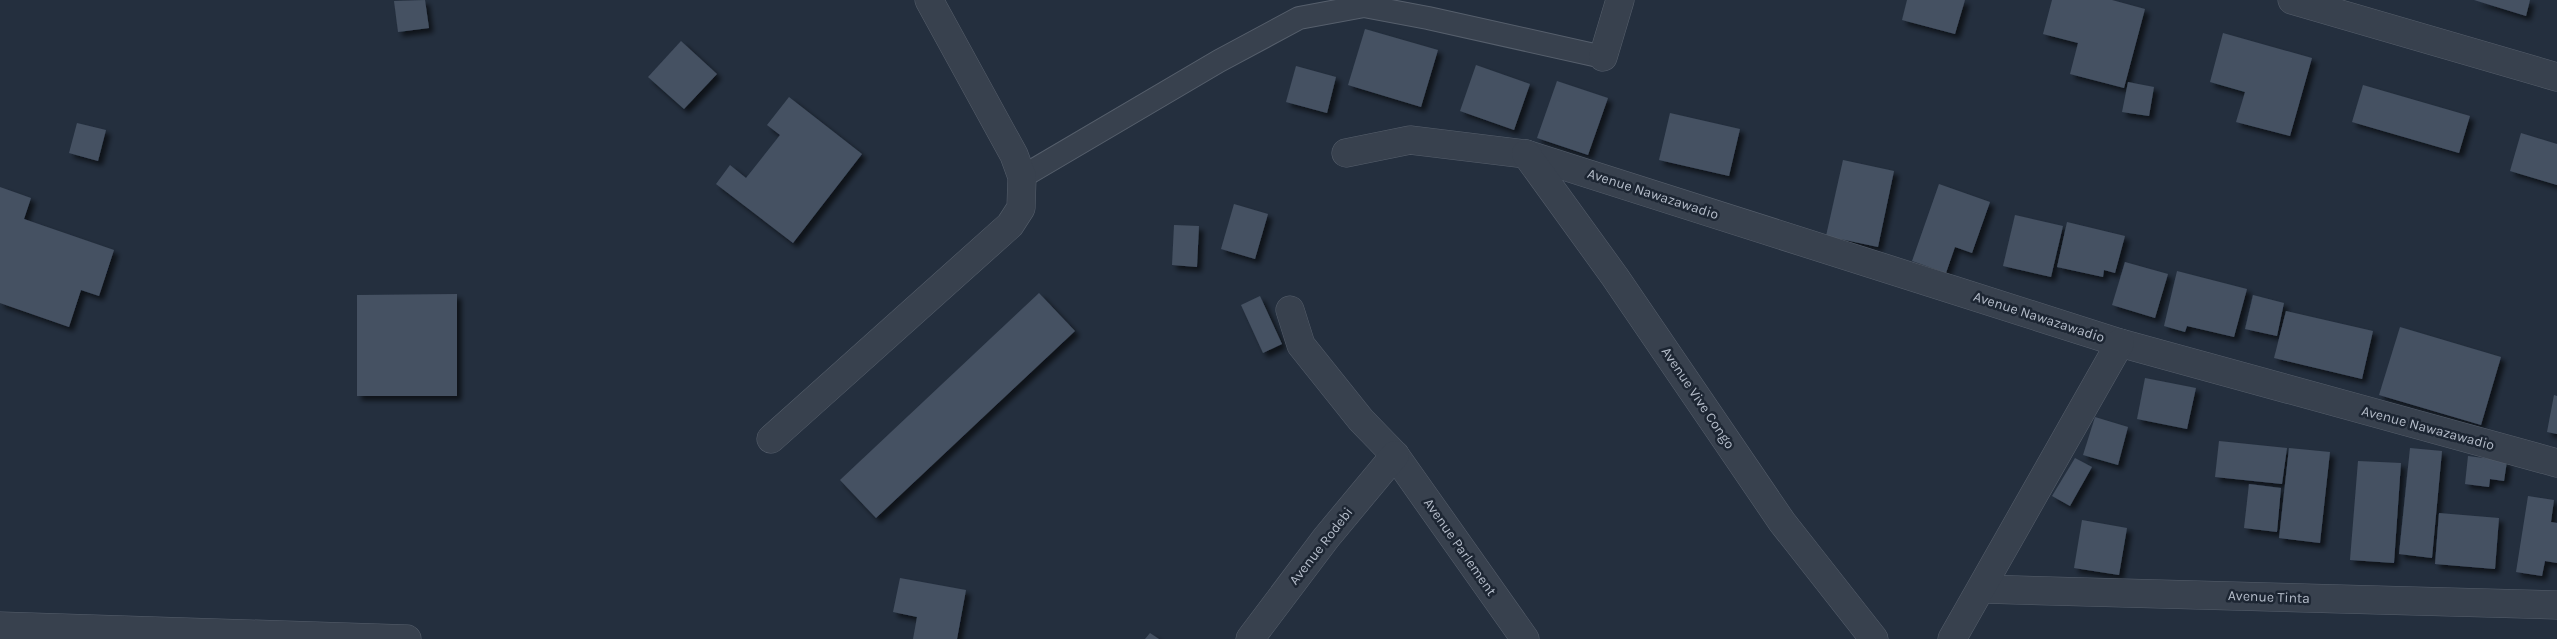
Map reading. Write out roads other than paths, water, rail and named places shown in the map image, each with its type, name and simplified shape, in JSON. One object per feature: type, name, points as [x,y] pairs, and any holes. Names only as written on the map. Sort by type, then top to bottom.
[{"type":"street","points":[[771,439],[1010,225],[1021,208],[1022,177],[1014,155],[929,0]]},
{"type":"street","points":[[1603,57],[1620,0]]},
{"type":"street","points":[[2292,0],[2339,7],[2557,77]]},
{"type":"street","name":"Avenue Nawazawadio","points":[[1346,153],[1410,140],[1526,154],[2120,342],[2557,463]]},
{"type":"street","name":"Avenue Vive Congo","points":[[1526,154],[1615,277],[1782,522],[1874,639]]},
{"type":"street","name":"Avenue Parlement","points":[[1290,310],[1301,346],[1360,420],[1395,455],[1524,639]]},
{"type":"street","points":[[1952,639],[2120,342]]},
{"type":"street","name":"Avenue Rodebi","points":[[1250,639],[1326,538],[1395,455]]},
{"type":"street","name":"Avenue Tinta","points":[[1982,589],[2557,605]]},
{"type":"street","points":[[0,626],[407,639]]},
{"type":"lane","points":[[1022,177],[1219,61],[1299,18],[1364,6],[1428,18],[1603,57]]}]
